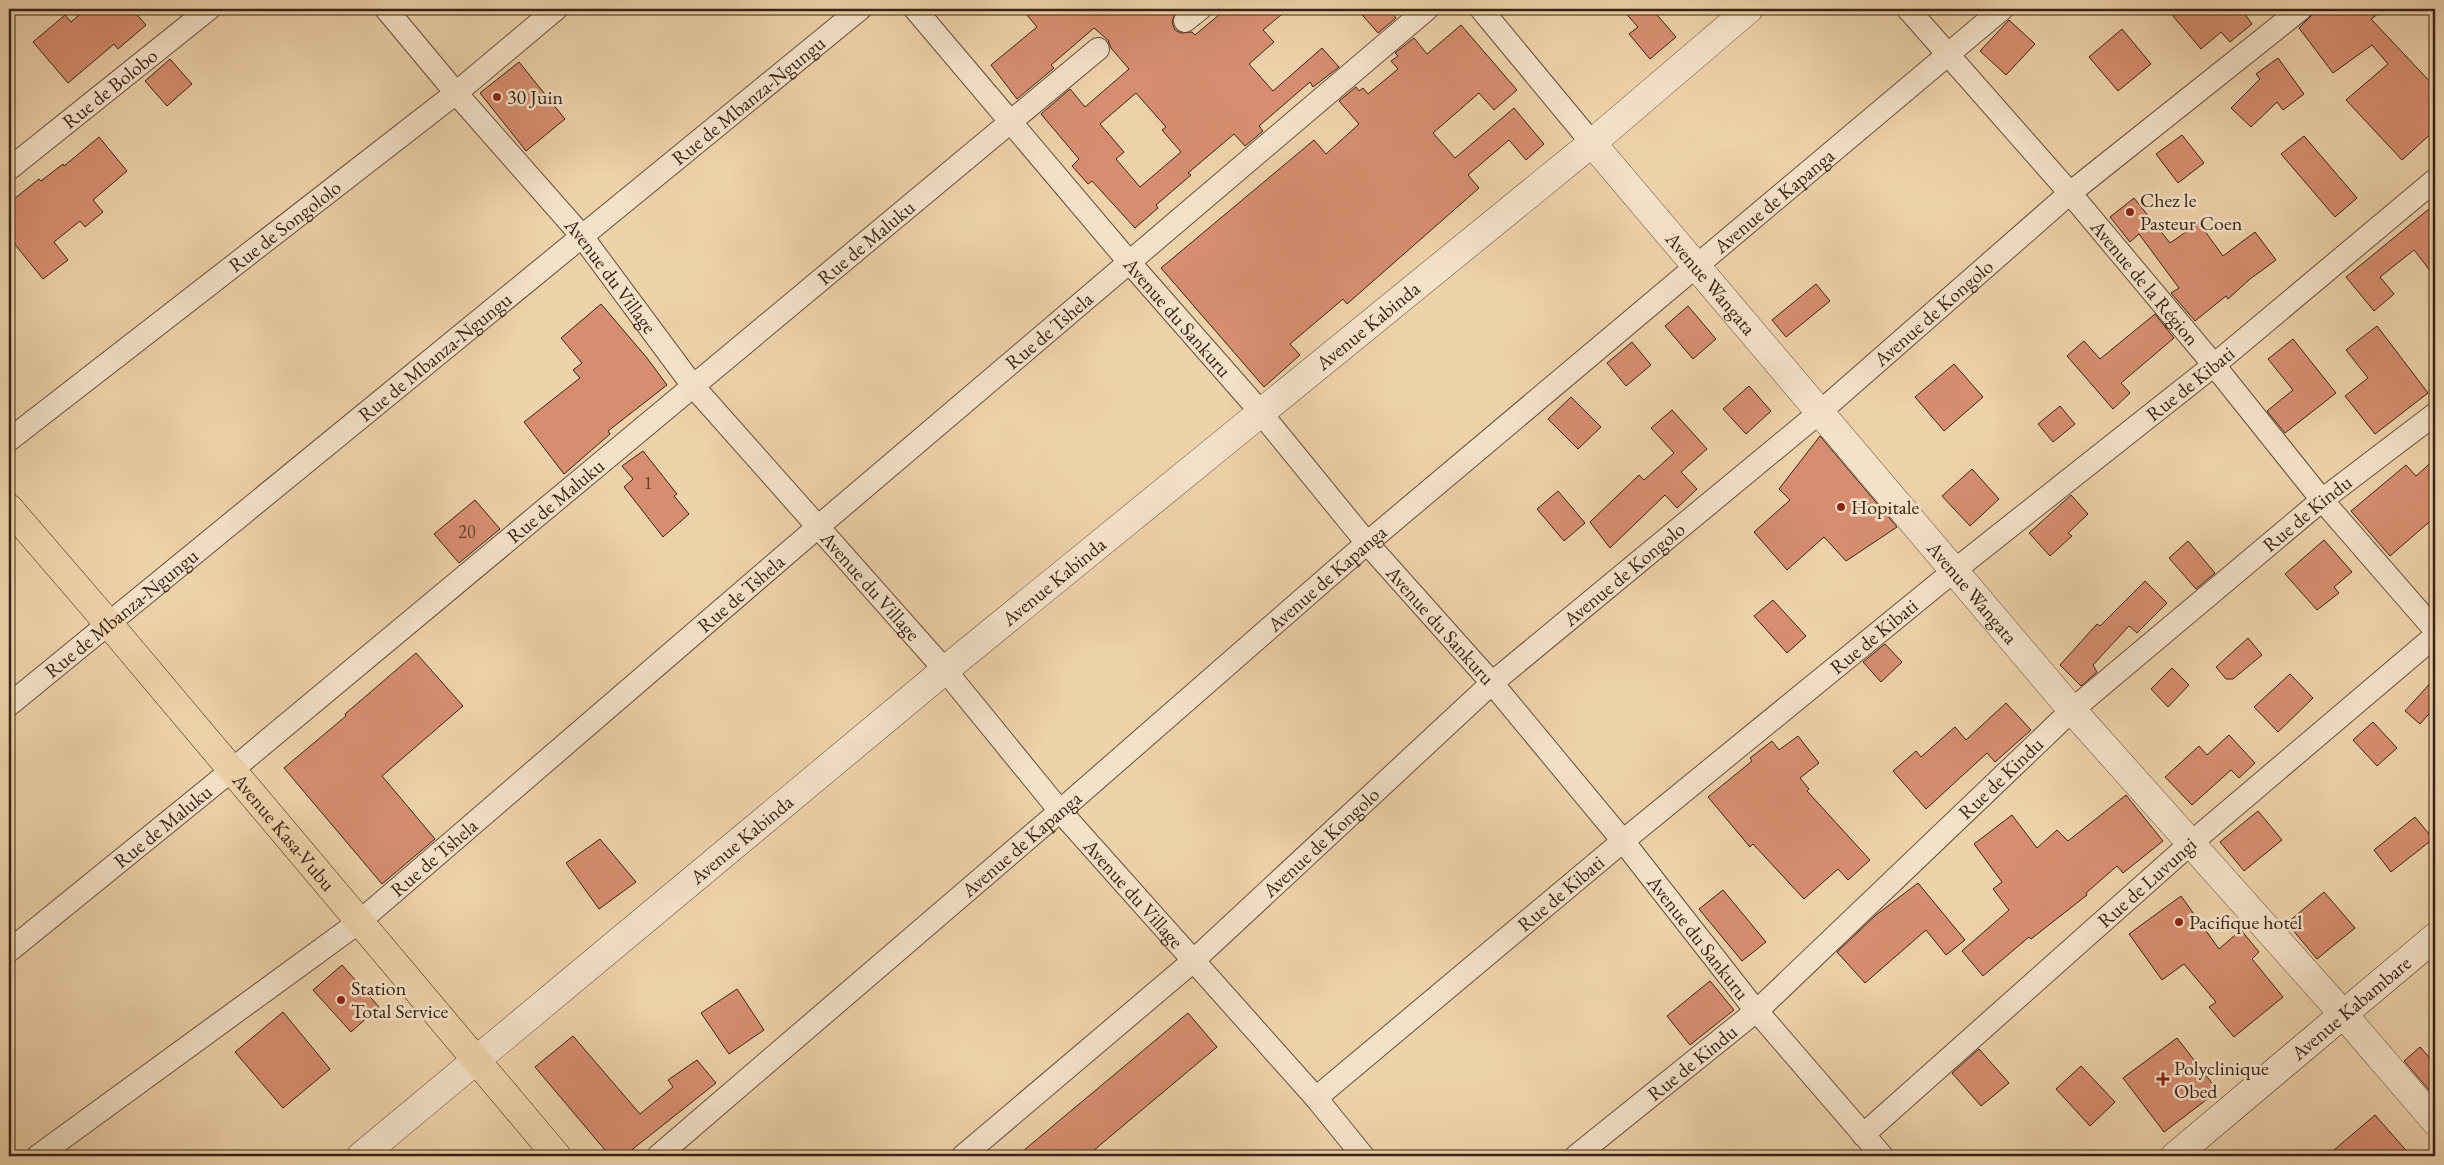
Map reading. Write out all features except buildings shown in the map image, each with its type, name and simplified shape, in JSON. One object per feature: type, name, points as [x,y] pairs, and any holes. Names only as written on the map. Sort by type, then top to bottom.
[{"type":"main road","name":"Avenue Kasa-Vubu","points":[[9,508],[108,622],[557,1156]]},
{"type":"street","name":"Rue de Bolobo","points":[[9,169],[209,9]]},
{"type":"street","name":"Avenue du Village","points":[[386,9],[456,93],[582,235],[693,386],[945,670],[1060,811],[1192,962],[1316,1098],[1363,1156]]},
{"type":"street","name":"Rue de Songololo","points":[[9,440],[456,93],[556,9]]},
{"type":"street","name":"Rue de Mbanza-Ngungu","points":[[9,705],[108,622],[860,9]]},
{"type":"street","name":"Avenue du Sankuru","points":[[915,9],[1012,121],[1130,263],[1262,414],[1367,543],[1492,683],[1623,841],[1756,1010],[1882,1156]]},
{"type":"street","name":"Rue de Tshela","points":[[38,1156],[359,922],[819,526],[1427,9]]},
{"type":"street","name":"Avenue Wangata","points":[[1482,9],[1696,268],[1955,570],[2072,710],[2343,1014],[2435,1121]]},
{"type":"street","name":"Avenue Kabinda","points":[[361,1156],[945,670],[1262,414],[1592,143],[1749,9]]},
{"type":"street","name":"Avenue de la Région","points":[[1908,9],[2070,193],[2214,365],[2322,500],[2435,630]]},
{"type":"street","name":"Avenue de Kapanga","points":[[658,1156],[1060,811],[1367,543],[2002,9]]},
{"type":"street","name":"Avenue de Kongolo","points":[[964,1156],[1192,962],[1492,683],[1820,412],[2070,193],[2301,9]]},
{"type":"street","name":"Rue de Maluku","points":[[9,951],[232,770],[1098,49]]},
{"type":"street","name":"Rue de Kibati","points":[[1316,1098],[1623,841],[1955,570],[2214,365],[2435,180]]},
{"type":"street","name":"Rue de Kindu","points":[[1576,1156],[1756,1010],[2072,710],[2322,500],[2435,414]]},
{"type":"street","name":"Rue de Luvungi","points":[[1864,1135],[2191,844],[2435,636]]},
{"type":"street","name":"Avenue Kabambare","points":[[2175,1156],[2435,937]]},
{"type":"place","name":"30 Juin","points":[[497,97]]},
{"type":"place","name":"Chez le Pasteur Coen","points":[[2130,212]]},
{"type":"place","name":"Hopitale","points":[[1841,507]]},
{"type":"place","name":"Pacifique hotel","points":[[2179,922]]},
{"type":"place","name":"Station Total Service","points":[[341,1000]]},
{"type":"place","name":"Polyclinique Obed","points":[[2163,1079]]}]
